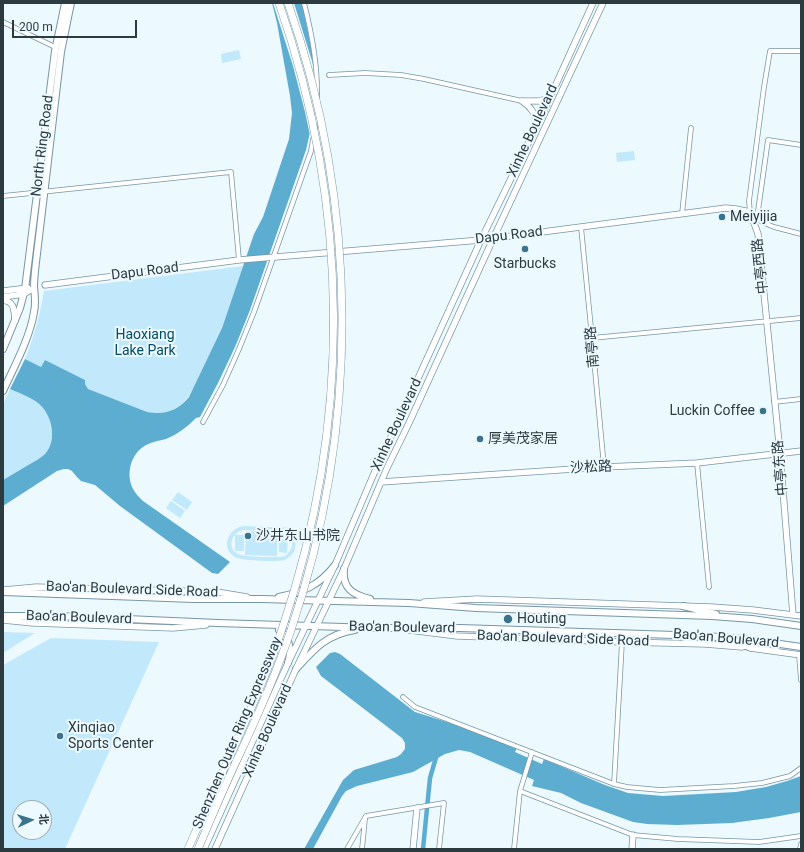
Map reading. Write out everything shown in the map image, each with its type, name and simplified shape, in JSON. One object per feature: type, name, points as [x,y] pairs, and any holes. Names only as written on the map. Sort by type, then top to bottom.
[{"type":"highway","name":"Shenzhen Outer Ring Expressway","points":[[188,849],[258,694],[283,627],[297,581],[314,511],[323,465],[329,418],[333,370],[334,299],[327,204],[320,157],[310,111],[296,57],[279,3]]},
{"type":"highway","name":"Shenzhen Outer Ring Expressway","points":[[198,849],[264,703],[306,584],[332,466],[338,418],[341,371],[342,307],[340,251],[335,203],[319,109],[307,62],[288,3]]},
{"type":"main road","name":"North Ring Road","points":[[3,390],[27,338],[34,314],[36,297],[34,288],[41,192],[55,47],[65,3]]},
{"type":"main road","name":"North Ring Road","points":[[3,349],[15,321],[25,291],[61,52],[71,3]]},
{"type":"main road","name":"Xinhe Boulevard","points":[[204,849],[288,664],[335,565],[378,464],[404,411],[481,240],[593,3]]},
{"type":"main road","name":"Xinhe Boulevard","points":[[215,849],[296,669],[344,569],[381,482],[603,3]]},
{"type":"main road","points":[[522,101],[539,101],[549,98]]},
{"type":"main road","points":[[522,101],[534,112],[537,124]]},
{"type":"main road","name":"Dapu Road","points":[[45,284],[270,257],[493,239],[726,208],[750,212]]},
{"type":"main road","name":"中亭西路","points":[[750,212],[758,234],[766,321]]},
{"type":"main road","points":[[3,298],[34,288]]},
{"type":"main road","points":[[3,292],[25,291]]},
{"type":"main road","points":[[3,298],[13,305],[15,321]]},
{"type":"main road","name":"中亭东路","points":[[766,321],[780,453],[794,615]]},
{"type":"main road","name":"沙松路","points":[[381,482],[604,467],[697,463],[801,451]]},
{"type":"main road","points":[[270,599],[295,594],[308,588],[320,581],[335,565]]},
{"type":"main road","points":[[344,569],[345,582],[353,593],[361,597],[386,602]]},
{"type":"main road","name":"Bao'an Boulevard","points":[[3,591],[186,598],[409,603],[476,608],[752,619],[801,626]]},
{"type":"main road","points":[[409,603],[477,600],[683,606],[753,610],[801,616]]},
{"type":"main road","points":[[683,606],[731,618]]},
{"type":"main road","name":"Bao'an Boulevard","points":[[3,616],[58,616],[397,629],[460,628],[705,636],[745,639],[801,647]]},
{"type":"main road","points":[[3,620],[32,623],[173,628],[218,623]]},
{"type":"main road","points":[[268,625],[277,628],[287,639],[290,654],[288,664]]},
{"type":"main road","points":[[296,669],[315,648],[330,638],[343,632],[374,628]]},
{"type":"main road","name":"Bao'an Boulevard Side Road","points":[[397,629],[457,636],[705,644],[754,648],[800,655]]},
{"type":"main road","points":[[705,636],[754,648]]},
{"type":"main road","points":[[413,849],[417,808]]},
{"type":"main road","points":[[632,849],[633,835]]},
{"type":"street","points":[[203,422],[240,349],[254,312],[270,257],[311,151],[317,105],[316,70],[304,3]]},
{"type":"street","points":[[3,22],[55,47]]},
{"type":"street","points":[[801,51],[770,51],[749,196],[750,212],[762,222],[774,227],[801,234]]},
{"type":"street","points":[[329,75],[365,73],[406,76],[522,101]]},
{"type":"street","points":[[682,214],[691,128]]},
{"type":"street","points":[[757,218],[768,140],[801,145]]},
{"type":"street","points":[[3,196],[231,172],[242,260]]},
{"type":"street","name":"南亭路","points":[[581,227],[604,467]]},
{"type":"street","points":[[592,338],[801,318]]},
{"type":"street","points":[[774,402],[801,399]]},
{"type":"street","points":[[697,463],[709,587]]},
{"type":"street","points":[[614,784],[622,642]]},
{"type":"street","points":[[800,655],[801,680]]},
{"type":"street","points":[[403,697],[416,707],[614,784],[627,787],[660,790],[762,783],[790,776],[801,768]]},
{"type":"street","points":[[514,849],[520,791],[532,752]]},
{"type":"street","points":[[520,791],[633,835],[678,840],[759,842],[801,836]]},
{"type":"street","points":[[366,816],[444,803],[439,849]]},
{"type":"street","points":[[347,849],[366,816]]},
{"type":"street","points":[[362,849],[366,816]]},
{"type":"street","points":[[800,849],[801,844]]},
{"type":"green space","points":[[239,50],[241,59],[222,63],[221,54]]},
{"type":"green space","points":[[634,151],[635,160],[617,162],[616,153]]},
{"type":"green space","name":"Haoxiang Lake Park","points":[[243,266],[222,328],[193,389],[183,403],[170,411],[155,413],[139,410],[88,389],[85,384],[85,380],[45,360],[41,367],[25,359],[41,309],[44,291]]},
{"type":"green space","points":[[10,389],[32,399],[43,408],[50,420],[52,435],[49,448],[45,454],[3,480],[3,405]]},
{"type":"green space","points":[[178,492],[192,502],[187,510],[172,500]]},
{"type":"green space","points":[[171,501],[185,511],[180,518],[166,508]]},
{"type":"green space","points":[[244,526],[296,528],[296,532],[290,532],[295,541],[294,552],[285,560],[281,561],[252,560],[235,557],[230,553],[227,544],[230,534],[238,528]],"holes":[[[242,530],[282,531],[290,537],[292,541],[292,546],[285,556],[246,556],[238,554],[232,548],[233,538]]]},
{"type":"green space","points":[[246,531],[278,532],[277,556],[245,555]]},
{"type":"green space","points":[[235,535],[244,535],[244,551],[235,551]]},
{"type":"green space","points":[[279,536],[288,536],[287,553],[279,552]]},
{"type":"green space","points":[[3,632],[35,633],[3,653]]},
{"type":"green space","name":"Xinqiao Sports Center","points":[[51,638],[159,642],[65,849],[3,849],[3,665]]},
{"type":"water","points":[[272,3],[302,3],[314,70],[311,128],[306,150],[250,310],[235,347],[200,417],[196,418],[174,435],[143,447],[135,455],[130,466],[131,484],[136,494],[143,501],[230,562],[218,574],[212,573],[120,506],[95,485],[81,481],[72,471],[68,469],[57,471],[3,506],[3,480],[45,454],[49,448],[52,435],[50,420],[43,408],[32,399],[10,389],[25,359],[41,367],[45,360],[85,380],[85,384],[88,389],[147,412],[159,413],[170,411],[180,406],[189,397],[222,328],[254,234],[263,217],[289,139],[292,113],[290,96]]},
{"type":"water","points":[[335,652],[340,654],[415,712],[476,731],[517,748],[515,752],[542,764],[544,759],[605,785],[628,793],[663,796],[736,792],[766,787],[801,776],[801,812],[732,823],[677,825],[633,822],[581,803],[561,793],[532,786],[534,780],[470,752],[459,750],[445,754],[413,772],[357,786],[346,791],[313,849],[304,849],[343,780],[354,770],[397,757],[405,749],[405,743],[402,738],[321,676],[316,667],[330,653]]},
{"type":"pier","points":[[273,3],[294,3],[312,61],[316,76],[316,105],[311,140],[293,66]]},
{"type":"waterway","points":[[423,849],[430,778],[437,754]]},
{"type":"place","name":"Meiyijia","points":[[722,217]]},
{"type":"place","name":"Starbucks","points":[[525,249]]},
{"type":"place","name":"Luckin Coffee","points":[[763,411]]},
{"type":"place","name":"厚美茂家居","points":[[480,439]]},
{"type":"place","name":"沙井东山书院","points":[[248,536]]},
{"type":"place","name":"Houting","points":[[508,619]]},
{"type":"place","name":"Xinqiao Sports Center","points":[[60,736]]}]
